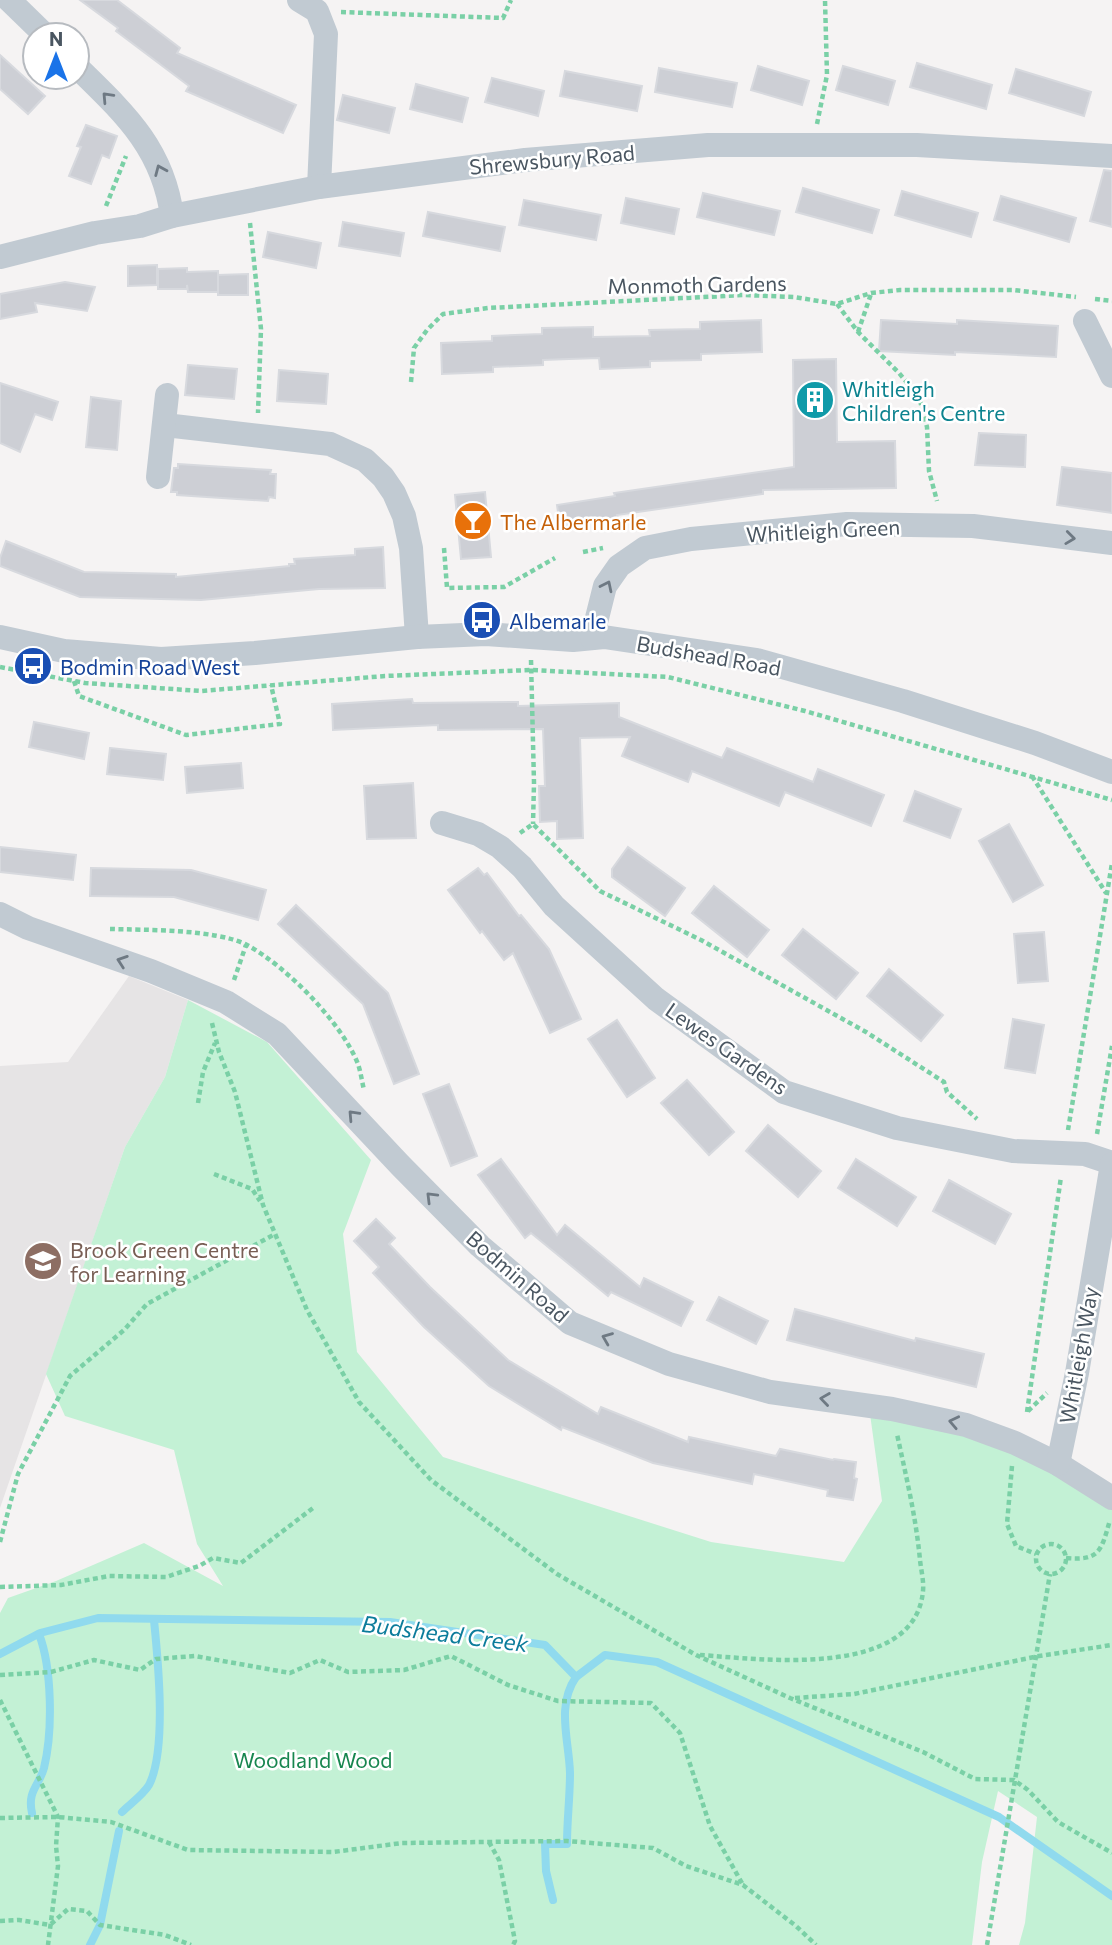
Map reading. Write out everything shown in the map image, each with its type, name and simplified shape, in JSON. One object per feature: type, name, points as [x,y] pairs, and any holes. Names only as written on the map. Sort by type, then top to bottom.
[{"type":"street","points":[[9,0],[30,21]]},
{"type":"street","points":[[308,6],[326,34],[319,187]]},
{"type":"street","points":[[91,81],[137,129],[162,170],[172,216]]},
{"type":"street","name":"Shrewsbury Road","points":[[0,257],[172,216],[319,187],[525,160],[708,145],[917,145],[1112,156]]},
{"type":"street","points":[[1085,321],[1112,376]]},
{"type":"street","points":[[158,477],[167,395]]},
{"type":"street","points":[[165,425],[372,451],[404,516],[411,548],[417,637]]},
{"type":"street","name":"Whitleigh Green","points":[[592,638],[605,586],[619,566],[645,548],[691,538],[847,524],[973,526],[1112,543]]},
{"type":"street","name":"Budshead Road","points":[[0,637],[64,651],[161,659],[417,637],[486,634],[573,640],[604,637],[757,660],[903,701],[1035,743],[1112,772]]},
{"type":"street","name":"Lewes Gardens","points":[[442,823],[478,834],[500,847],[522,867],[554,906],[656,999],[784,1092],[897,1128],[1011,1150],[1085,1154],[1112,1164]]},
{"type":"street","name":"Bodmin Road","points":[[0,914],[29,928],[226,1002],[277,1034],[480,1246],[570,1323],[669,1364],[770,1392],[892,1409],[966,1425],[1015,1443],[1058,1464],[1112,1497]]},
{"type":"street","name":"Whitleigh Way","points":[[1058,1464],[1106,1231],[1112,1164]]},
{"type":"path","points":[[308,6],[503,18],[511,0]]},
{"type":"path","points":[[813,145],[827,75],[825,0]]},
{"type":"path","points":[[95,233],[137,129]]},
{"type":"path","points":[[250,228],[261,329],[258,407]]},
{"type":"path","name":"Monmoth Gardens","points":[[411,382],[415,348],[427,330],[443,314],[488,308],[744,295],[794,297],[838,304],[871,293],[900,290],[1013,290],[1112,301]]},
{"type":"path","points":[[858,332],[871,293]]},
{"type":"path","points":[[838,304],[858,332],[919,397],[928,427],[929,471],[937,504],[934,526]]},
{"type":"path","points":[[444,548],[447,588],[504,587],[555,558]]},
{"type":"path","points":[[0,667],[74,681],[201,691],[385,676],[531,670],[668,677],[804,711],[1112,800]]},
{"type":"path","points":[[531,670],[533,824],[600,891],[702,940],[866,1032],[944,1082],[947,1092],[1011,1150]]},
{"type":"path","points":[[74,681],[79,696],[186,735],[280,724],[271,685]]},
{"type":"path","points":[[1031,776],[1106,893]]},
{"type":"path","points":[[500,847],[533,824]]},
{"type":"path","points":[[1027,1412],[1064,1153],[1112,863]]},
{"type":"path","points":[[226,1002],[246,944]]},
{"type":"path","points":[[201,993],[235,1092],[263,1205],[307,1310],[359,1402],[431,1480],[557,1574],[696,1655],[790,1698],[923,1752],[975,1779],[1014,1780],[1028,1790],[1058,1822],[1112,1853]]},
{"type":"path","points":[[198,1102],[203,1072],[216,1041]]},
{"type":"path","points":[[214,1174],[252,1189],[263,1205]]},
{"type":"path","points":[[0,1542],[18,1474],[71,1376],[124,1331],[146,1304],[275,1234]]},
{"type":"path","points":[[696,1655],[792,1661],[861,1653],[889,1642],[906,1630],[916,1614],[923,1591],[910,1499],[892,1409]]},
{"type":"path","points":[[1013,1462],[1007,1524],[1016,1546],[1036,1554]]},
{"type":"path","points":[[0,1587],[61,1585],[109,1576],[166,1577],[214,1558],[241,1563],[313,1508]]},
{"type":"path","points":[[1066,1558],[1087,1560],[1100,1551],[1112,1514]]},
{"type":"path","points":[[1055,1544],[1063,1550],[1066,1558],[1059,1571],[1049,1574],[1038,1567],[1036,1554],[1041,1547],[1055,1544]]},
{"type":"path","points":[[988,1945],[1049,1574]]},
{"type":"path","points":[[790,1698],[853,1694],[1039,1656],[1112,1646]]},
{"type":"path","points":[[0,1675],[51,1672],[94,1660],[140,1670],[156,1659],[195,1656],[290,1673],[320,1660],[348,1672],[404,1670],[452,1656],[508,1685],[558,1701],[651,1703],[680,1733],[710,1826],[743,1885]]},
{"type":"path","points":[[0,1700],[58,1817],[58,1866],[48,1945]]},
{"type":"path","points":[[0,1818],[58,1817],[111,1822],[188,1850],[332,1852],[402,1843],[566,1841],[653,1848],[686,1866],[743,1885],[816,1945]]},
{"type":"path","points":[[489,1842],[499,1860],[515,1941],[513,1945]]},
{"type":"path","points":[[50,1925],[68,1909],[87,1911],[100,1925],[165,1936],[191,1945]]},
{"type":"path","points":[[0,1921],[19,1920],[50,1925]]},
{"type":"shaded area","name":"Brook Green Centre for Learning","points":[[129,976],[188,1000],[165,1077],[125,1147],[0,1508],[0,1066],[68,1062]]},
{"type":"green space","name":"Woodland Wood","points":[[188,1000],[267,1042],[371,1160],[343,1234],[357,1352],[443,1457],[711,1542],[844,1562],[882,1501],[870,1414],[994,1435],[1112,1507],[1112,1945],[1019,1945],[1025,1923],[1037,1817],[998,1791],[982,1862],[972,1945],[0,1945],[0,1613],[8,1598],[56,1581],[144,1543],[223,1586],[197,1544],[174,1450],[65,1416],[46,1374],[125,1147],[165,1077]]},
{"type":"building","points":[[80,0],[117,0],[180,48],[177,53],[296,105],[283,133],[186,91],[189,86]]},
{"type":"building","points":[[0,55],[21,74],[21,91],[40,91],[45,96],[28,114],[0,89]]},
{"type":"building","points":[[917,63],[992,85],[986,109],[910,87]]},
{"type":"building","points":[[758,66],[809,81],[802,105],[751,90]]},
{"type":"building","points":[[843,66],[895,81],[888,105],[836,90]]},
{"type":"building","points":[[659,68],[737,83],[732,107],[655,92]]},
{"type":"building","points":[[1016,69],[1091,92],[1084,116],[1009,93]]},
{"type":"building","points":[[565,71],[642,86],[637,111],[560,96]]},
{"type":"building","points":[[492,78],[544,91],[538,116],[485,102]]},
{"type":"building","points":[[416,84],[468,98],[462,122],[410,109]]},
{"type":"building","points":[[343,95],[395,108],[389,133],[337,120]]},
{"type":"building","points":[[86,125],[117,136],[109,158],[102,155],[91,184],[69,176],[81,147],[77,146]]},
{"type":"building","points":[[1104,170],[1112,171],[1112,227],[1090,221]]},
{"type":"building","points":[[803,188],[879,210],[872,233],[796,212]]},
{"type":"building","points":[[902,191],[978,213],[971,237],[895,215]]},
{"type":"building","points":[[703,193],[780,211],[774,235],[697,217]]},
{"type":"building","points":[[1001,196],[1076,218],[1069,242],[994,220]]},
{"type":"building","points":[[626,198],[679,209],[674,234],[621,223]]},
{"type":"building","points":[[524,200],[601,215],[596,240],[519,225]]},
{"type":"building","points":[[428,212],[505,227],[500,251],[423,236]]},
{"type":"building","points":[[343,222],[404,233],[400,256],[339,246]]},
{"type":"building","points":[[268,232],[321,243],[316,268],[263,257]]},
{"type":"building","points":[[157,265],[157,285],[128,286],[128,266]]},
{"type":"building","points":[[187,268],[187,272],[218,271],[218,292],[188,292],[187,285],[187,289],[158,289],[158,269]]},
{"type":"building","points":[[248,274],[248,295],[218,295],[218,275]]},
{"type":"building","points":[[65,282],[95,287],[87,311],[35,303],[37,312],[0,319],[0,294]]},
{"type":"building","points":[[761,320],[762,352],[701,354],[701,360],[650,361],[650,367],[600,369],[599,358],[569,359],[543,360],[543,365],[493,367],[493,372],[442,374],[441,343],[492,341],[492,336],[542,334],[542,328],[593,327],[593,337],[650,336],[649,330],[700,329],[700,322]]},
{"type":"building","points":[[881,320],[957,324],[957,320],[1058,326],[1056,357],[879,351]]},
{"type":"building","name":"Whitleigh Children's Centre","points":[[836,359],[837,442],[895,441],[896,488],[763,490],[763,494],[560,526],[557,505],[615,496],[614,493],[794,467],[793,360]]},
{"type":"building","points":[[188,365],[237,369],[234,399],[185,395]]},
{"type":"building","points":[[279,370],[328,374],[326,404],[277,401]]},
{"type":"building","points":[[0,383],[58,402],[52,420],[35,414],[20,452],[0,443]]},
{"type":"building","points":[[91,397],[121,401],[117,450],[86,447]]},
{"type":"building","points":[[979,433],[1026,435],[1025,467],[975,465]]},
{"type":"building","points":[[178,464],[271,470],[270,474],[276,474],[275,498],[269,497],[268,501],[177,495],[177,492],[171,492],[174,468],[178,468]]},
{"type":"building","points":[[1062,467],[1112,473],[1112,513],[1057,505]]},
{"type":"building","name":"The Albermarle","points":[[485,492],[491,557],[461,559],[455,495]]},
{"type":"building","points":[[6,541],[84,572],[176,574],[176,577],[289,566],[295,564],[294,559],[355,555],[355,549],[383,547],[385,588],[319,589],[201,600],[80,597],[0,566]]},
{"type":"building","points":[[412,699],[413,703],[518,702],[518,706],[619,703],[619,717],[722,758],[727,748],[813,782],[818,769],[884,795],[871,826],[785,792],[779,806],[692,771],[688,782],[622,756],[630,737],[580,738],[583,838],[557,839],[557,821],[540,822],[539,786],[545,786],[543,729],[438,730],[438,725],[333,730],[332,704]]},
{"type":"building","points":[[34,722],[89,733],[84,759],[29,747]]},
{"type":"building","points":[[110,748],[166,754],[163,780],[107,774]]},
{"type":"building","points":[[241,763],[243,788],[187,793],[185,767]]},
{"type":"building","points":[[413,783],[416,838],[367,839],[364,786]]},
{"type":"building","points":[[915,791],[961,809],[950,838],[904,821]]},
{"type":"building","points":[[1009,824],[1043,885],[1013,902],[979,841]]},
{"type":"building","points":[[0,847],[76,855],[73,880],[0,872]]},
{"type":"building","points":[[628,847],[685,888],[665,916],[612,877],[612,869]]},
{"type":"building","points":[[91,868],[191,870],[266,890],[258,920],[174,897],[90,896]]},
{"type":"building","points":[[478,868],[484,875],[487,873],[519,916],[521,915],[549,949],[581,1019],[550,1033],[513,953],[504,960],[448,890]]},
{"type":"building","points":[[714,886],[769,930],[747,957],[692,913]]},
{"type":"building","points":[[296,905],[388,993],[419,1074],[394,1084],[363,1004],[278,924]]},
{"type":"building","points":[[803,929],[858,973],[836,999],[782,955]]},
{"type":"building","points":[[1044,932],[1048,981],[1018,983],[1014,934]]},
{"type":"building","points":[[889,969],[943,1015],[921,1041],[867,996]]},
{"type":"building","points":[[1013,1019],[1044,1025],[1035,1073],[1005,1068]]},
{"type":"building","points":[[617,1020],[655,1078],[627,1097],[588,1039]]},
{"type":"building","points":[[687,1080],[734,1132],[709,1155],[661,1103]]},
{"type":"building","points":[[449,1084],[477,1156],[451,1166],[423,1094]]},
{"type":"building","points":[[768,1125],[821,1171],[798,1197],[746,1151]]},
{"type":"building","points":[[501,1159],[557,1235],[565,1225],[640,1287],[644,1278],[693,1302],[681,1326],[611,1292],[608,1296],[531,1233],[525,1238],[478,1175]]},
{"type":"building","points":[[856,1159],[916,1197],[897,1226],[838,1188]]},
{"type":"building","points":[[949,1180],[1011,1214],[995,1244],[933,1211]]},
{"type":"building","points":[[376,1219],[395,1238],[389,1244],[430,1287],[508,1360],[598,1414],[601,1407],[688,1442],[689,1437],[776,1456],[780,1449],[856,1462],[854,1478],[857,1479],[853,1500],[827,1496],[828,1490],[754,1474],[752,1484],[653,1463],[562,1427],[561,1430],[489,1386],[424,1327],[373,1273],[379,1267],[354,1241]]},
{"type":"building","points":[[719,1297],[768,1321],[756,1344],[707,1320]]},
{"type":"building","points":[[795,1309],[915,1341],[916,1338],[984,1354],[976,1387],[787,1340]]},
{"type":"waterway","name":"Budshead Creek","points":[[0,1654],[40,1633],[98,1618],[390,1622],[545,1645],[576,1677],[605,1655],[657,1662],[999,1817],[1112,1896]]},
{"type":"waterway","points":[[122,1812],[149,1785],[155,1770],[160,1704],[154,1620]]},
{"type":"waterway","points":[[32,1813],[31,1799],[44,1768],[50,1718],[47,1664],[39,1634]]},
{"type":"waterway","points":[[553,1900],[546,1871],[545,1844],[567,1844],[570,1773],[565,1711],[566,1700],[576,1677]]},
{"type":"waterway","points":[[90,1945],[100,1925],[119,1831]]},
{"type":"place","name":"Whitleigh Children's Centre","points":[[815,400]]},
{"type":"place","name":"The Albermarle","points":[[473,521]]},
{"type":"place","name":"Albemarle","points":[[482,620]]},
{"type":"place","name":"Bodmin Road West","points":[[33,666]]},
{"type":"place","name":"Brook Green Centre for Learning","points":[[43,1261]]}]
